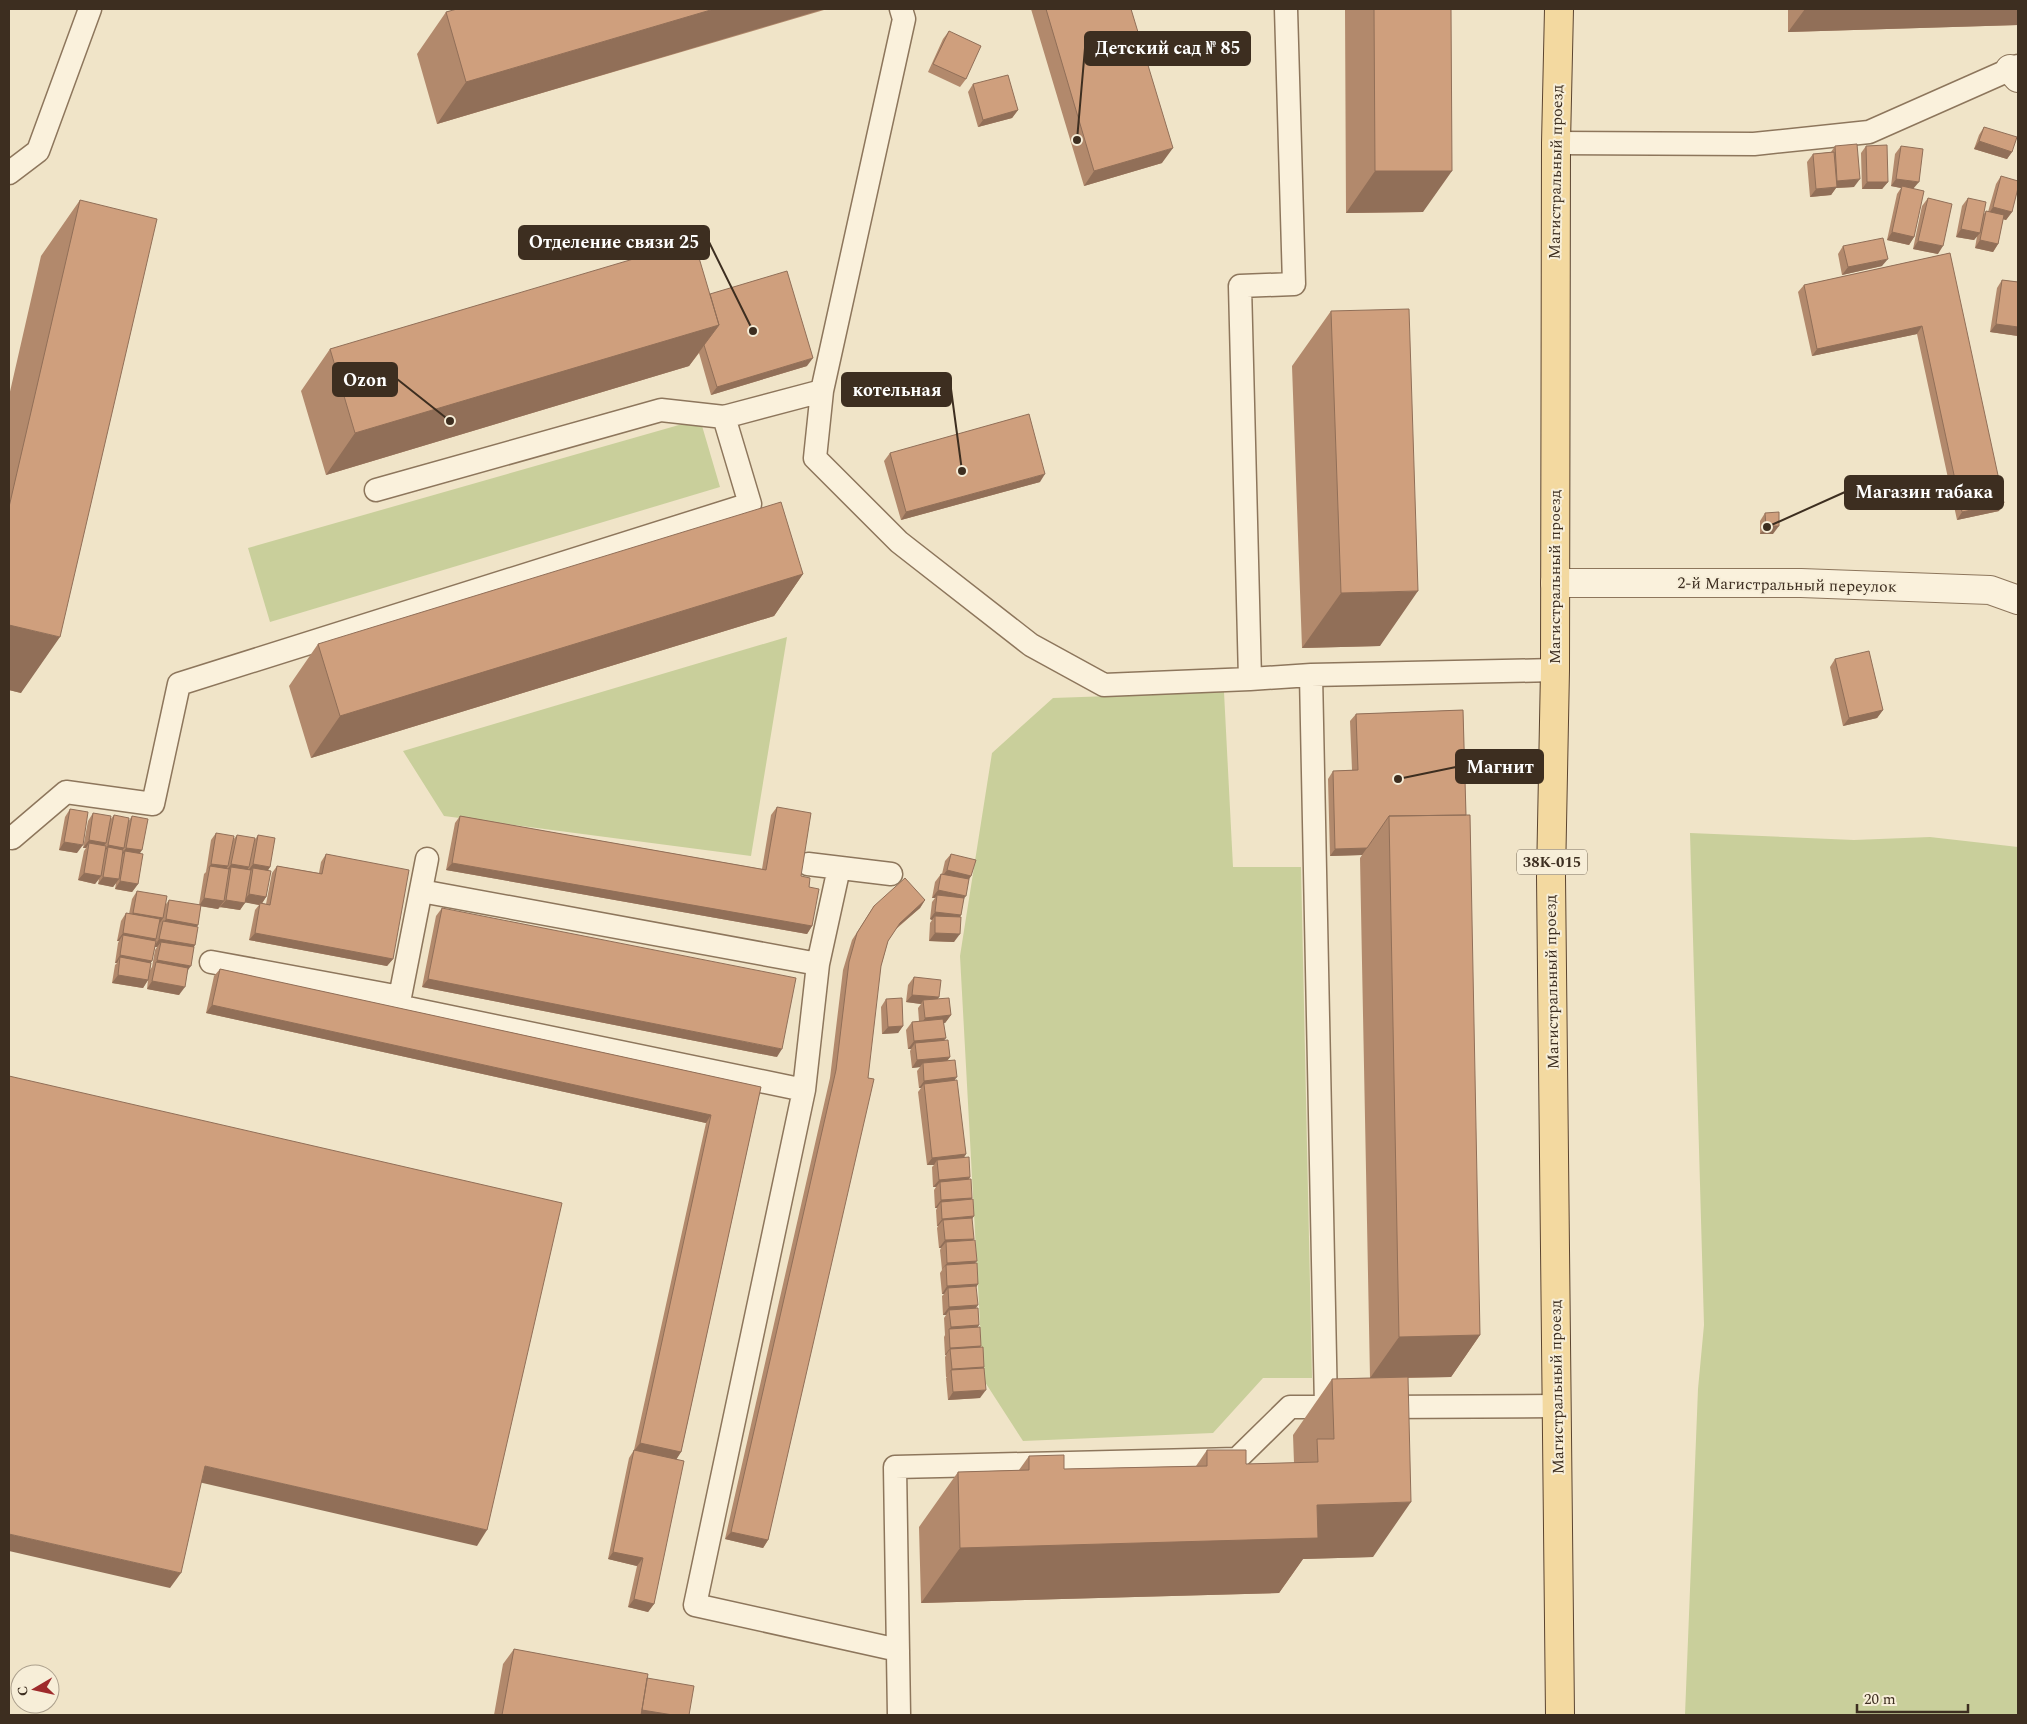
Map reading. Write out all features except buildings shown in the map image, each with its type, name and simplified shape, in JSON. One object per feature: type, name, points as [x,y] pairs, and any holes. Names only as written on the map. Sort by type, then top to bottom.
[{"type":"main road","name":"Магистральный проезд","points":[[1559,9],[1556,143],[1556,670],[1551,877],[1560,1715]]},
{"type":"street","name":"2-й Магистральный переулок","points":[[1555,583],[1801,583],[1990,590],[2018,600]]},
{"type":"lane","points":[[9,173],[38,151],[90,9]]},
{"type":"lane","points":[[901,9],[904,19],[822,391],[814,458],[899,542],[1030,645],[1104,685],[1311,675],[1556,670]]},
{"type":"lane","points":[[1250,679],[1240,286],[1294,284],[1286,9]]},
{"type":"lane","points":[[1556,143],[1754,144],[1869,132],[2016,71]]},
{"type":"lane","points":[[376,490],[661,410],[724,417],[822,391]]},
{"type":"lane","points":[[9,838],[12,838],[66,792],[153,804],[179,684],[750,504],[724,417]]},
{"type":"lane","points":[[1311,675],[1326,1408]]},
{"type":"lane","points":[[427,859],[398,1006],[804,1090]]},
{"type":"lane","points":[[808,864],[890,874]]},
{"type":"lane","points":[[839,868],[818,964],[804,1090],[696,1605],[898,1650]]},
{"type":"lane","points":[[421,892],[818,964]]},
{"type":"lane","points":[[211,962],[400,997]]},
{"type":"lane","points":[[898,1715],[895,1467],[1237,1459],[1290,1408],[1557,1406]]},
{"type":"green space","points":[[700,419],[720,487],[270,622],[248,548]]},
{"type":"green space","points":[[787,637],[751,856],[444,816],[403,751]]},
{"type":"green space","points":[[1224,692],[1233,867],[1301,867],[1312,1378],[1263,1378],[1213,1433],[1023,1441],[983,1379],[960,956],[992,753],[1053,698]]},
{"type":"green space","points":[[1690,833],[1854,840],[1930,837],[2018,847],[2018,1715],[1685,1715],[1698,1389],[1704,1325]]},
{"type":"place","name":"Детский сад № 85","points":[[1077,140]]},
{"type":"place","name":"Отделение связи 25","points":[[753,331]]},
{"type":"place","name":"Ozon","points":[[450,421]]},
{"type":"place","name":"котельная","points":[[962,471]]},
{"type":"place","name":"Магазин табака","points":[[1767,527]]},
{"type":"place","name":"Магнит","points":[[1398,779]]}]
